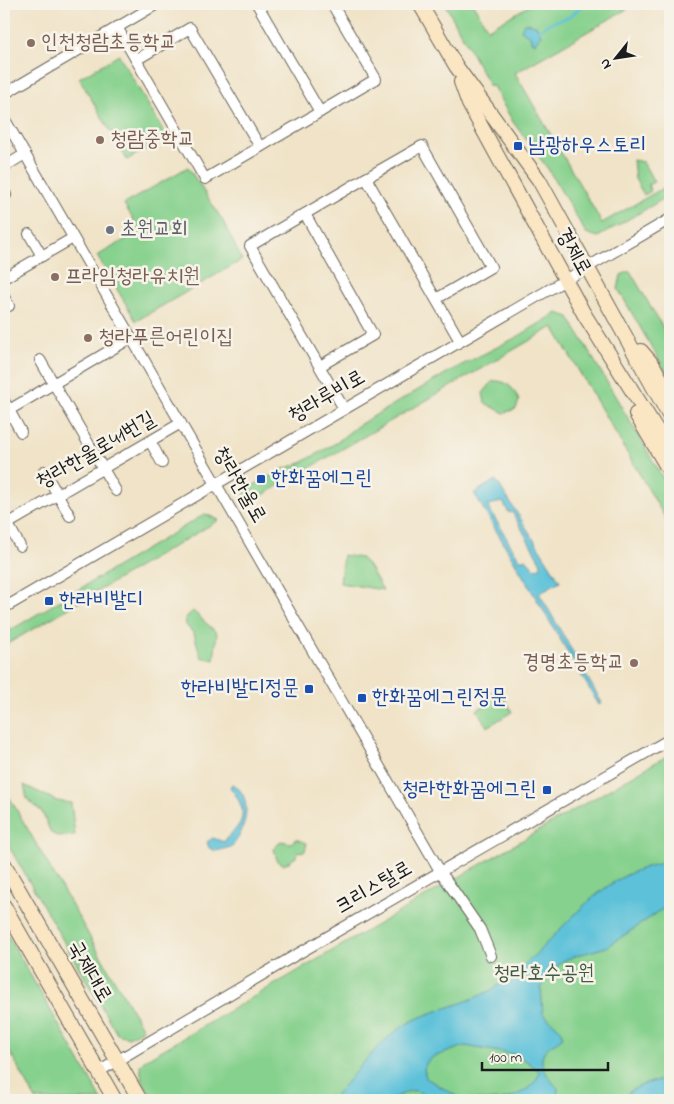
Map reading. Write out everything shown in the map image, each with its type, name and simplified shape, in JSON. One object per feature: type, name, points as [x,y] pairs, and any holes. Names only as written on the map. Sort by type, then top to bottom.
[{"type":"main road","name":"경제로","points":[[420,4],[456,66],[539,180],[670,417]]},
{"type":"main road","name":"경제로","points":[[456,66],[469,104],[584,314],[670,451]]},
{"type":"main road","points":[[584,314],[600,352],[670,472]]},
{"type":"main road","points":[[615,320],[652,365],[670,396]]},
{"type":"main road","name":"국제대로","points":[[4,864],[140,1100]]},
{"type":"main road","name":"국제대로","points":[[4,906],[115,1100]]},
{"type":"street","points":[[4,94],[157,4]]},
{"type":"street","points":[[256,4],[320,112]]},
{"type":"street","points":[[117,27],[205,179],[376,79],[332,4]]},
{"type":"street","points":[[136,60],[190,28],[260,148]]},
{"type":"street","name":"청라한울로","points":[[4,118],[440,871],[480,929],[491,956]]},
{"type":"street","points":[[344,408],[250,246],[422,146],[491,267],[436,299]]},
{"type":"street","points":[[4,166],[24,154]]},
{"type":"street","points":[[366,178],[460,341]]},
{"type":"street","points":[[304,214],[373,335],[320,366]]},
{"type":"street","name":"청라루비로","points":[[4,608],[670,219]]},
{"type":"street","points":[[29,234],[42,256]]},
{"type":"street","points":[[4,278],[73,238]]},
{"type":"street","points":[[22,432],[5,408],[54,384],[131,338]]},
{"type":"street","points":[[40,360],[116,491]]},
{"type":"street","name":"청라한울로41번길","points":[[5,522],[57,495],[181,423]]},
{"type":"street","points":[[150,442],[162,463]]},
{"type":"street","points":[[44,471],[70,516]]},
{"type":"street","points":[[5,522],[20,546]]},
{"type":"street","name":"크리스탈로","points":[[98,1072],[440,871],[670,739]]},
{"type":"green space","points":[[445,4],[473,4],[488,29],[532,4],[636,4],[515,73],[602,223],[670,184],[670,195],[598,237],[586,233],[548,169],[513,122],[493,86],[490,87]]},
{"type":"green space","points":[[119,55],[167,137],[127,160],[79,78]]},
{"type":"green space","points":[[633,160],[643,162],[654,182],[648,185],[651,191],[644,195],[635,179]]},
{"type":"green space","points":[[188,167],[223,221],[242,260],[136,321],[97,256],[140,231],[124,204]]},
{"type":"green space","points":[[630,271],[670,340],[670,379],[618,289],[621,275]]},
{"type":"green space","points":[[557,313],[569,317],[670,490],[670,526],[553,327],[244,506],[242,503],[247,489],[281,470],[301,463],[336,443],[357,426],[452,370],[517,337]]},
{"type":"green space","points":[[493,381],[506,383],[515,392],[519,401],[516,409],[504,413],[485,403],[483,393]]},
{"type":"green space","points":[[205,514],[219,520],[4,646],[4,634]]},
{"type":"green space","points":[[343,555],[361,558],[370,568],[383,590],[340,583]]},
{"type":"green space","points":[[193,611],[217,633],[214,660],[201,657],[194,634],[186,625],[185,618]]},
{"type":"green space","points":[[500,691],[512,712],[487,727],[477,710],[487,704],[481,693]]},
{"type":"green space","name":"청라호수공원","points":[[670,754],[670,1100],[154,1100],[142,1080],[140,1065],[145,1060]]},
{"type":"green space","points":[[24,785],[57,801],[71,803],[75,835],[59,837],[51,833],[42,812],[27,799]]},
{"type":"green space","points":[[4,788],[143,1029],[129,1037],[117,1034],[4,838]]},
{"type":"green space","points":[[296,839],[307,843],[305,851],[297,852],[296,857],[284,865],[277,860],[274,849],[281,841],[291,843]]},
{"type":"green space","points":[[4,929],[102,1100],[36,1100],[4,1041]]},
{"type":"water","points":[[524,23],[536,25],[541,35],[535,43],[531,42],[531,37],[521,30]]},
{"type":"water","points":[[496,480],[560,581],[539,593],[602,703],[599,705],[474,493]],"holes":[[[503,502],[509,513],[512,512],[541,563],[540,568],[535,569],[526,559],[519,559],[487,505]]]},
{"type":"water","points":[[232,784],[239,789],[244,797],[246,814],[244,824],[241,833],[231,847],[216,851],[209,848],[207,842],[213,838],[224,842],[235,830],[242,818],[242,808],[230,787]]},
{"type":"water","points":[[670,862],[670,904],[607,947],[563,961],[552,971],[541,988],[543,1014],[560,1029],[563,1037],[548,1048],[542,1057],[545,1072],[558,1088],[557,1100],[503,1100],[529,1087],[534,1083],[540,1072],[517,1055],[465,1046],[433,1057],[427,1062],[424,1069],[426,1078],[463,1100],[431,1100],[418,1092],[409,1091],[395,1098],[382,1101],[332,1100],[379,1046],[401,1028],[423,1016],[468,1001],[499,985],[540,950],[597,894],[619,879],[643,868]]},
{"type":"water","points":[[670,1078],[670,1100],[620,1100],[630,1091]]},
{"type":"waterway","points":[[539,30],[550,23],[569,17],[585,4]]},
{"type":"place","name":"인천청람초등학교","points":[[31,43]]},
{"type":"place","name":"청람중학교","points":[[100,140]]},
{"type":"place","name":"남광하우스토리","points":[[518,146]]},
{"type":"place","name":"초원교회","points":[[110,230]]},
{"type":"place","name":"프라임청라유치원","points":[[55,277]]},
{"type":"place","name":"청라푸른어린이집","points":[[88,338]]},
{"type":"place","name":"한화꿈에그린","points":[[261,479]]},
{"type":"place","name":"한라비발디","points":[[49,601]]},
{"type":"place","name":"경명초등학교","points":[[634,663]]},
{"type":"place","name":"한라비발디정문","points":[[309,689]]},
{"type":"place","name":"한화꿈에그린정문","points":[[362,698]]},
{"type":"place","name":"청라한화꿈에그린","points":[[547,790]]}]
